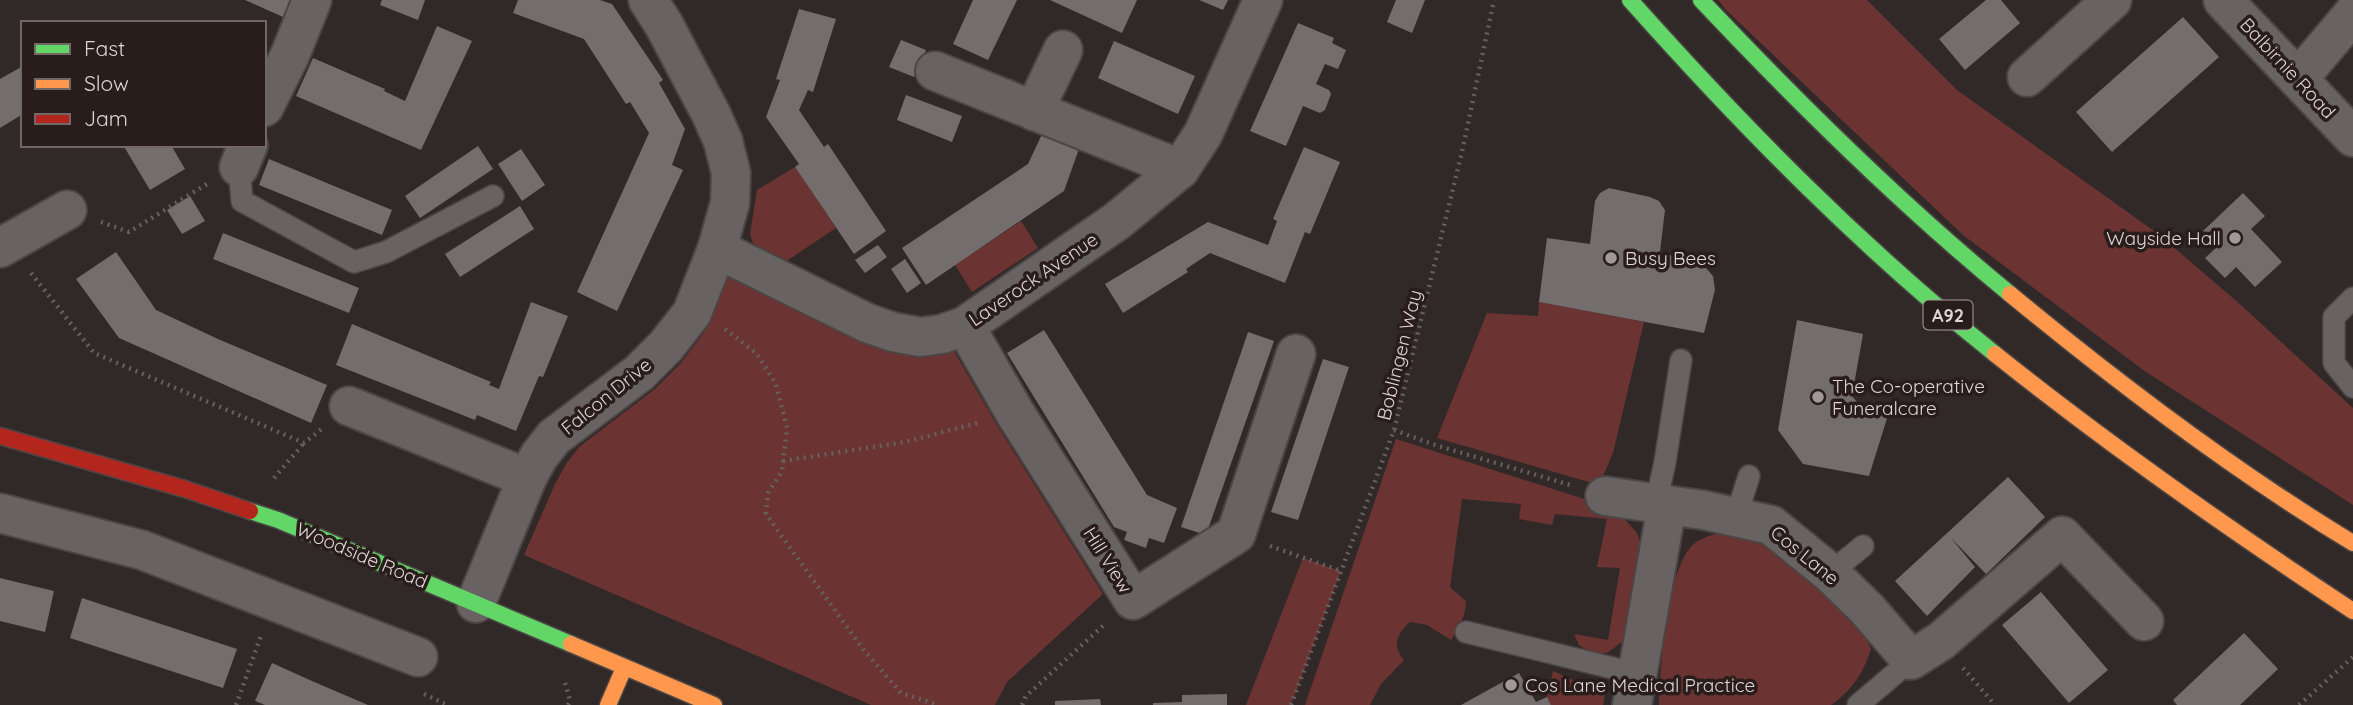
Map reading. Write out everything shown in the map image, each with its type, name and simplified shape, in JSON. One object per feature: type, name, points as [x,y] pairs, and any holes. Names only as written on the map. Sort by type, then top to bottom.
[{"type":"main road","name":"A92","points":[[1630,0],[1672,50],[1784,166],[1907,281],[2025,379],[2182,498],[2353,611]]},
{"type":"main road","points":[[1701,0],[1855,158],[2030,313],[2206,445],[2347,539]]},
{"type":"main road","name":"Woodside Road","points":[[0,436],[185,489],[278,520],[714,705]]},
{"type":"main road","points":[[608,705],[624,668]]},
{"type":"street","points":[[266,103],[290,55],[312,0]]},
{"type":"street","name":"Falcon Drive","points":[[475,603],[527,478],[539,456],[554,437],[639,373],[666,346],[692,313],[718,249],[730,203],[731,173],[723,141],[664,25],[648,0]]},
{"type":"street","name":"Laverock Avenue","points":[[718,249],[867,323],[893,332],[920,337],[942,334],[965,326],[1117,221],[1180,170],[1203,134],[1263,0]]},
{"type":"street","points":[[2027,77],[2112,0]]},
{"type":"street","name":"Balbirnie Road","points":[[2223,0],[2353,137]]},
{"type":"street","points":[[2298,79],[2353,14]]},
{"type":"street","points":[[1034,111],[1063,50]]},
{"type":"street","points":[[934,71],[1180,170]]},
{"type":"street","points":[[4,246],[67,210]]},
{"type":"street","name":"Hill View","points":[[965,326],[1133,600],[1236,534]]},
{"type":"street","points":[[1236,534],[1297,354]]},
{"type":"street","points":[[349,406],[527,478]]},
{"type":"street","name":"Cos Lane","points":[[1605,496],[1770,525],[1830,573],[1867,609],[1926,650]]},
{"type":"street","points":[[1634,690],[1661,504]]},
{"type":"street","points":[[0,513],[142,550],[418,657]]},
{"type":"street","points":[[1926,650],[2062,536],[2144,621]]},
{"type":"lane","points":[[244,156],[242,201],[354,262],[386,252],[493,196]]},
{"type":"lane","points":[[2353,298],[2334,317],[2334,363],[2353,387]]},
{"type":"lane","points":[[1661,504],[1681,360]]},
{"type":"lane","points":[[1736,517],[1749,476]]},
{"type":"lane","points":[[1830,573],[1863,546]]},
{"type":"lane","points":[[1466,632],[1634,690]]},
{"type":"lane","points":[[1858,705],[1926,650]]},
{"type":"path","name":"Boblingen Way","points":[[1291,705],[1394,430],[1459,165],[1494,0]]},
{"type":"path","points":[[67,210],[129,232],[244,156]]},
{"type":"path","points":[[4,246],[94,353],[304,443]]},
{"type":"path","points":[[692,313],[719,324],[757,354],[776,384],[787,428],[782,471],[768,493],[766,514],[862,648],[901,693],[938,705]]},
{"type":"path","points":[[274,478],[304,443],[349,406]]},
{"type":"path","points":[[783,461],[905,442],[1016,413]]},
{"type":"path","points":[[1394,430],[1605,496]]},
{"type":"path","points":[[1236,534],[1342,571]]},
{"type":"path","points":[[1022,705],[1026,696],[1084,641],[1133,600]]},
{"type":"path","points":[[236,705],[273,601]]},
{"type":"path","points":[[1926,650],[1995,705]]},
{"type":"path","points":[[2299,705],[2353,657]]},
{"type":"shaded area","points":[[1718,0],[1867,0],[1957,90],[2157,233],[2241,305],[2353,408],[2353,505],[2146,372],[1963,235]]},
{"type":"shaded area","points":[[795,167],[836,228],[785,262],[753,243],[750,234],[757,190]]},
{"type":"shaded area","points":[[1021,221],[1038,248],[972,292],[955,265]]},
{"type":"shaded area","points":[[727,276],[863,343],[907,354],[927,353],[951,346],[1103,594],[1007,682],[995,705],[871,705],[524,555],[566,464],[579,447],[656,388],[680,364],[703,334]]},
{"type":"shaded area","points":[[1539,302],[1644,322],[1613,453],[1599,485],[1437,438],[1487,313],[1538,316]]},
{"type":"shaded area","points":[[1396,439],[1600,504],[1620,514],[1637,533],[1643,551],[1632,626],[1622,642],[1607,653],[1592,653],[1579,645],[1574,634],[1608,640],[1620,568],[1597,567],[1607,519],[1555,514],[1552,525],[1519,519],[1521,504],[1462,499],[1450,587],[1466,601],[1466,606],[1462,621],[1451,640],[1427,625],[1410,622],[1397,640],[1398,650],[1404,660],[1381,684],[1370,705],[1305,705]]},
{"type":"shaded area","points":[[1728,532],[1751,538],[1778,554],[1863,630],[1871,649],[1868,658],[1851,687],[1831,705],[1659,705],[1666,624],[1681,563],[1689,549],[1697,542]]},
{"type":"shaded area","points":[[1303,558],[1341,571],[1291,705],[1246,705]]},
{"type":"shaded area","points":[[1553,671],[1605,694],[1603,705],[1551,705],[1547,697]]},
{"type":"building","points":[[245,0],[290,0],[283,17]]},
{"type":"building","points":[[382,0],[425,0],[418,20],[380,5]]},
{"type":"building","points":[[518,0],[600,0],[612,4],[663,80],[659,83],[685,129],[672,165],[683,170],[617,311],[577,292],[649,133],[630,102],[626,104],[584,39],[513,13]]},
{"type":"building","points":[[973,0],[1017,0],[988,60],[953,44]]},
{"type":"building","points":[[1050,0],[1137,0],[1122,33]]},
{"type":"building","points":[[1199,0],[1228,0],[1223,10]]},
{"type":"building","points":[[1396,0],[1425,0],[1412,33],[1387,22]]},
{"type":"building","points":[[1986,0],[2001,0],[2020,23],[1965,70],[1939,39]]},
{"type":"building","points":[[799,9],[836,19],[813,92],[808,90],[799,110],[824,147],[828,144],[886,231],[854,254],[795,167],[799,164],[766,117],[780,80],[776,79]]},
{"type":"building","points":[[2183,17],[2219,57],[2112,152],[2076,112]]},
{"type":"building","points":[[1298,23],[1334,38],[1332,43],[1346,50],[1338,69],[1325,64],[1316,84],[1329,90],[1331,94],[1325,110],[1320,113],[1303,106],[1286,146],[1250,131]]},
{"type":"building","points":[[437,26],[472,41],[421,150],[296,96],[313,58],[385,89],[384,91],[405,101]]},
{"type":"building","points":[[901,40],[926,50],[914,77],[889,67]]},
{"type":"building","points":[[1114,41],[1195,76],[1178,114],[1098,78]]},
{"type":"building","points":[[21,67],[21,115],[0,128],[0,79]]},
{"type":"building","points":[[906,95],[962,116],[952,142],[897,120]]},
{"type":"building","points":[[1043,132],[1080,146],[1064,191],[926,285],[902,248],[1028,164]]},
{"type":"building","points":[[478,146],[493,169],[420,218],[405,196]]},
{"type":"building","points":[[124,147],[172,147],[185,169],[150,190]]},
{"type":"building","points":[[1304,147],[1340,162],[1310,234],[1305,232],[1285,283],[1210,253],[1186,269],[1188,272],[1123,313],[1105,284],[1208,222],[1268,245],[1277,221],[1273,219]]},
{"type":"building","points":[[521,149],[545,185],[522,201],[498,164]]},
{"type":"building","points":[[269,159],[392,210],[382,235],[259,185]]},
{"type":"building","name":"Busy Bees","points":[[1609,188],[1659,201],[1665,210],[1660,252],[1695,263],[1706,268],[1713,276],[1715,290],[1704,333],[1539,302],[1547,238],[1590,244],[1595,201],[1600,193]]},
{"type":"building","name":"Wayside Hall","points":[[2243,193],[2265,216],[2251,229],[2282,262],[2255,287],[2236,267],[2225,278],[2205,258],[2218,246],[2203,231]]},
{"type":"building","points":[[190,196],[205,221],[182,234],[167,210]]},
{"type":"building","points":[[520,206],[534,229],[460,277],[445,254]]},
{"type":"building","points":[[223,233],[359,288],[349,313],[213,259]]},
{"type":"building","points":[[878,245],[887,257],[865,273],[855,260]]},
{"type":"building","points":[[116,252],[156,310],[327,385],[311,423],[119,338],[76,279]]},
{"type":"building","points":[[905,259],[921,283],[907,293],[891,269]]},
{"type":"building","points":[[531,302],[568,316],[543,377],[539,376],[516,431],[477,415],[475,420],[336,365],[352,324],[491,382],[489,385],[499,389]]},
{"type":"building","name":"The Co-operative Funeralcare","points":[[1797,320],[1863,334],[1852,396],[1861,407],[1889,412],[1869,476],[1803,464],[1778,430]]},
{"type":"building","points":[[1044,330],[1147,495],[1177,508],[1164,543],[1149,538],[1146,548],[1124,540],[1127,532],[1114,527],[1007,353]]},
{"type":"building","points":[[1248,332],[1274,341],[1206,535],[1181,527]]},
{"type":"building","points":[[1323,359],[1349,367],[1298,520],[1271,512]]},
{"type":"building","points":[[2008,477],[2045,517],[1986,574],[1951,538],[1975,567],[1927,616],[1895,581]]},
{"type":"building","points":[[0,578],[54,591],[45,632],[0,621]]},
{"type":"building","points":[[2041,592],[2108,670],[2069,703],[2002,625]]},
{"type":"building","points":[[82,598],[237,649],[223,688],[70,638]]},
{"type":"building","points":[[2244,633],[2278,669],[2240,705],[2177,705],[2173,700]]},
{"type":"building","points":[[272,663],[368,705],[265,705],[255,701]]},
{"type":"building","name":"Cos Lane Medical Practice","points":[[1519,673],[1536,702],[1547,697],[1551,705],[1461,705]]},
{"type":"building","points":[[1227,694],[1227,705],[1153,705],[1182,702],[1182,695]]},
{"type":"building","points":[[1100,699],[1101,705],[1055,705],[1055,701]]},
{"type":"traffic: fast","points":[[1630,0],[1716,94],[1805,185],[1898,272],[1995,354]]},
{"type":"traffic: fast","points":[[1701,0],[1851,152],[2010,294]]},
{"type":"traffic: fast","points":[[250,511],[278,520],[571,644]]},
{"type":"traffic: slow","points":[[2010,294],[2177,425],[2264,486],[2353,543]]},
{"type":"traffic: slow","points":[[1995,354],[2171,487],[2353,611]]},
{"type":"traffic: slow","points":[[571,644],[714,705]]},
{"type":"traffic: slow","points":[[608,705],[624,668]]},
{"type":"traffic: jam","points":[[0,436],[185,489],[250,511]]},
{"type":"place","name":"Wayside Hall","points":[[2235,238]]},
{"type":"place","name":"Busy Bees","points":[[1611,258]]},
{"type":"place","name":"The Co-operative Funeralcare","points":[[1818,397]]},
{"type":"place","name":"Cos Lane Medical Practice","points":[[1511,685]]}]
